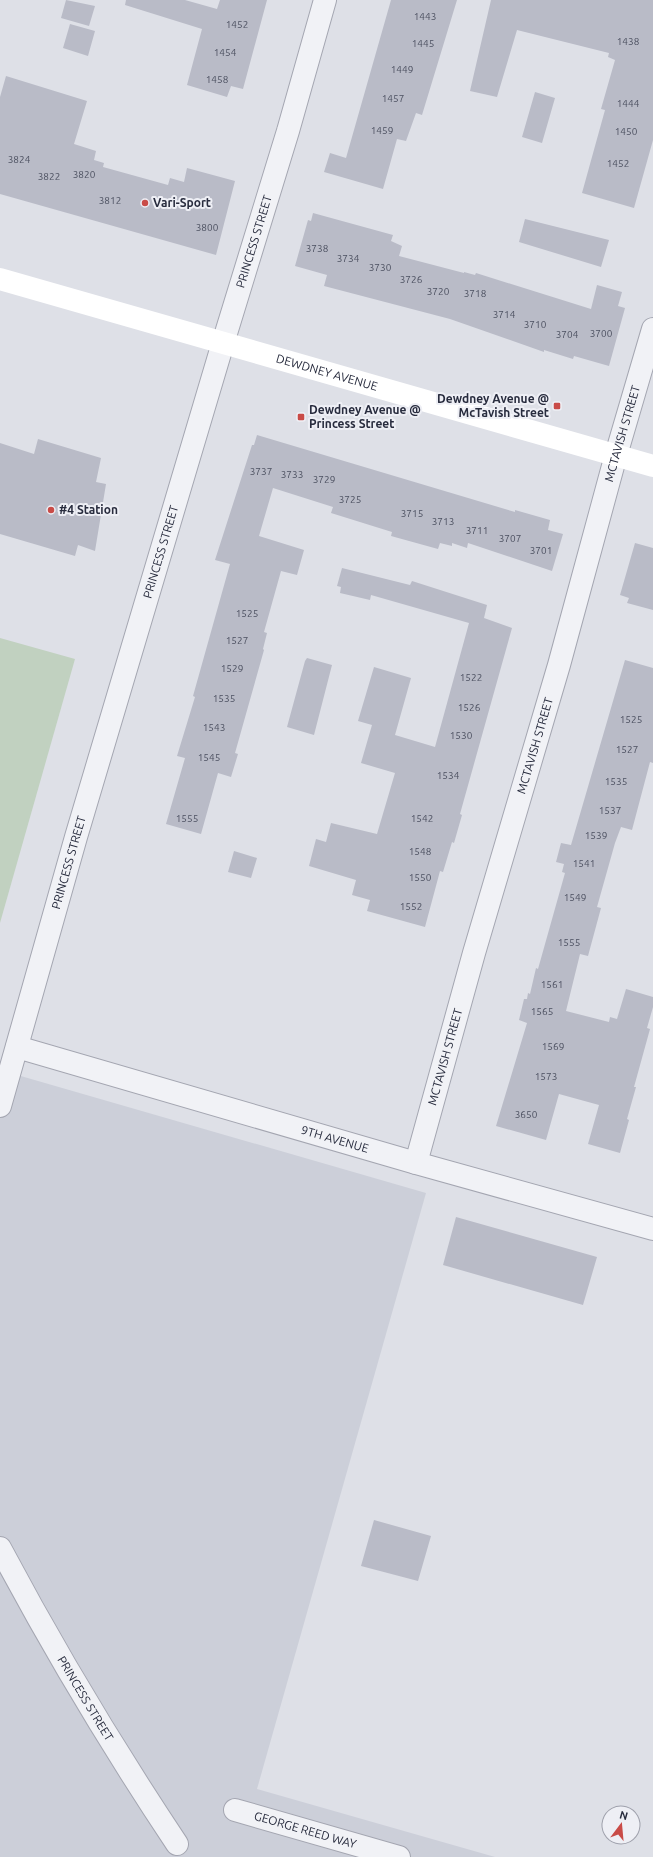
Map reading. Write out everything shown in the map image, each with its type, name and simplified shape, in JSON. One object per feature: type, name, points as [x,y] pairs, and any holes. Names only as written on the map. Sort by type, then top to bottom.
[{"type":"main road","name":"DEWDNEY AVENUE","points":[[0,279],[653,466]]},
{"type":"street","name":"PRINCESS STREET","points":[[0,1106],[76,837],[222,343],[288,131],[325,0]]},
{"type":"street","name":"MCTAVISH STREET","points":[[416,1163],[474,953],[559,665],[616,455],[653,329]]},
{"type":"street","name":"9TH AVENUE","points":[[17,1047],[416,1163],[653,1229]]},
{"type":"street","name":"PRINCESS STREET","points":[[0,1548],[83,1698],[177,1844]]},
{"type":"street","name":"GEORGE REED WAY","points":[[235,1810],[399,1857]]},
{"type":"shaded area","points":[[0,1070],[426,1193],[257,1789],[495,1857],[0,1857]]},
{"type":"green space","points":[[0,638],[75,659],[0,923]]},
{"type":"building","points":[[66,0],[95,6],[89,26],[61,18]]},
{"type":"building","points":[[126,0],[185,0],[217,9],[220,0],[267,0],[243,89],[231,86],[227,97],[187,85],[202,29],[125,5]]},
{"type":"building","points":[[391,0],[457,0],[422,115],[416,113],[406,141],[397,139],[383,189],[324,172],[330,153],[346,158]]},
{"type":"building","points":[[491,0],[653,0],[653,140],[634,208],[582,193],[605,110],[601,109],[615,60],[608,57],[609,53],[517,30],[497,97],[470,91]]},
{"type":"building","points":[[70,24],[95,31],[88,56],[63,48]]},
{"type":"building","points":[[6,76],[87,101],[74,144],[96,151],[94,160],[104,163],[103,167],[168,185],[170,178],[184,182],[187,168],[235,181],[216,255],[0,194],[0,97]]},
{"type":"building","points":[[535,92],[555,98],[542,143],[522,137]]},
{"type":"building","points":[[313,213],[393,235],[391,241],[402,246],[399,256],[464,273],[475,275],[476,273],[591,309],[597,285],[622,292],[618,306],[625,308],[609,366],[574,356],[573,359],[544,350],[544,352],[450,319],[324,286],[327,275],[295,266],[308,220],[311,221]]},
{"type":"building","points":[[525,219],[609,240],[601,267],[519,242]]},
{"type":"building","points":[[257,435],[515,512],[515,510],[550,520],[548,530],[563,534],[552,571],[468,543],[467,548],[452,543],[452,546],[440,543],[438,549],[391,536],[392,532],[331,513],[333,507],[273,488],[259,536],[304,550],[297,575],[281,571],[264,632],[267,633],[264,650],[235,753],[238,754],[231,777],[218,773],[201,834],[166,824],[185,758],[177,756],[195,697],[193,696],[230,564],[215,560],[252,445],[254,445]]},
{"type":"building","name":"#4 Station","points":[[38,439],[101,458],[96,482],[106,484],[95,551],[78,545],[75,556],[0,534],[0,443],[34,454]]},
{"type":"building","points":[[635,543],[653,548],[653,610],[627,603],[629,598],[620,595]]},
{"type":"building","points":[[342,568],[410,585],[412,581],[487,605],[484,618],[512,628],[460,814],[462,815],[454,843],[452,842],[443,872],[440,871],[425,927],[367,911],[370,900],[352,895],[356,880],[309,866],[316,839],[326,842],[331,823],[377,834],[395,773],[361,763],[372,725],[358,721],[374,667],[411,678],[395,735],[435,747],[469,623],[371,595],[370,600],[340,593],[341,587],[337,586]]},
{"type":"building","points":[[307,658],[332,665],[314,735],[287,727]]},
{"type":"building","points":[[625,660],[653,668],[653,763],[650,762],[632,830],[621,827],[615,843],[597,907],[601,908],[588,956],[580,954],[566,1011],[609,1022],[610,1017],[617,1019],[626,989],[653,997],[653,1007],[647,1028],[650,1029],[634,1087],[636,1087],[627,1119],[629,1120],[620,1153],[588,1144],[599,1105],[559,1094],[546,1140],[496,1126],[527,1023],[519,1020],[524,999],[527,999],[528,993],[530,994],[536,968],[538,969],[565,873],[562,872],[564,864],[556,862],[561,843],[571,845]]},
{"type":"building","points":[[234,851],[257,858],[251,878],[228,872]]},
{"type":"building","points":[[456,1217],[597,1257],[583,1305],[443,1265]]},
{"type":"building","points":[[374,1520],[431,1536],[418,1581],[361,1566]]},
{"type":"place","name":"Vari-Sport","points":[[145,203]]},
{"type":"place","name":"Dewdney Avenue @ McTavish Street","points":[[557,406]]},
{"type":"place","name":"Dewdney Avenue @ Princess Street","points":[[301,417]]},
{"type":"place","name":"#4 Station","points":[[51,510]]}]
